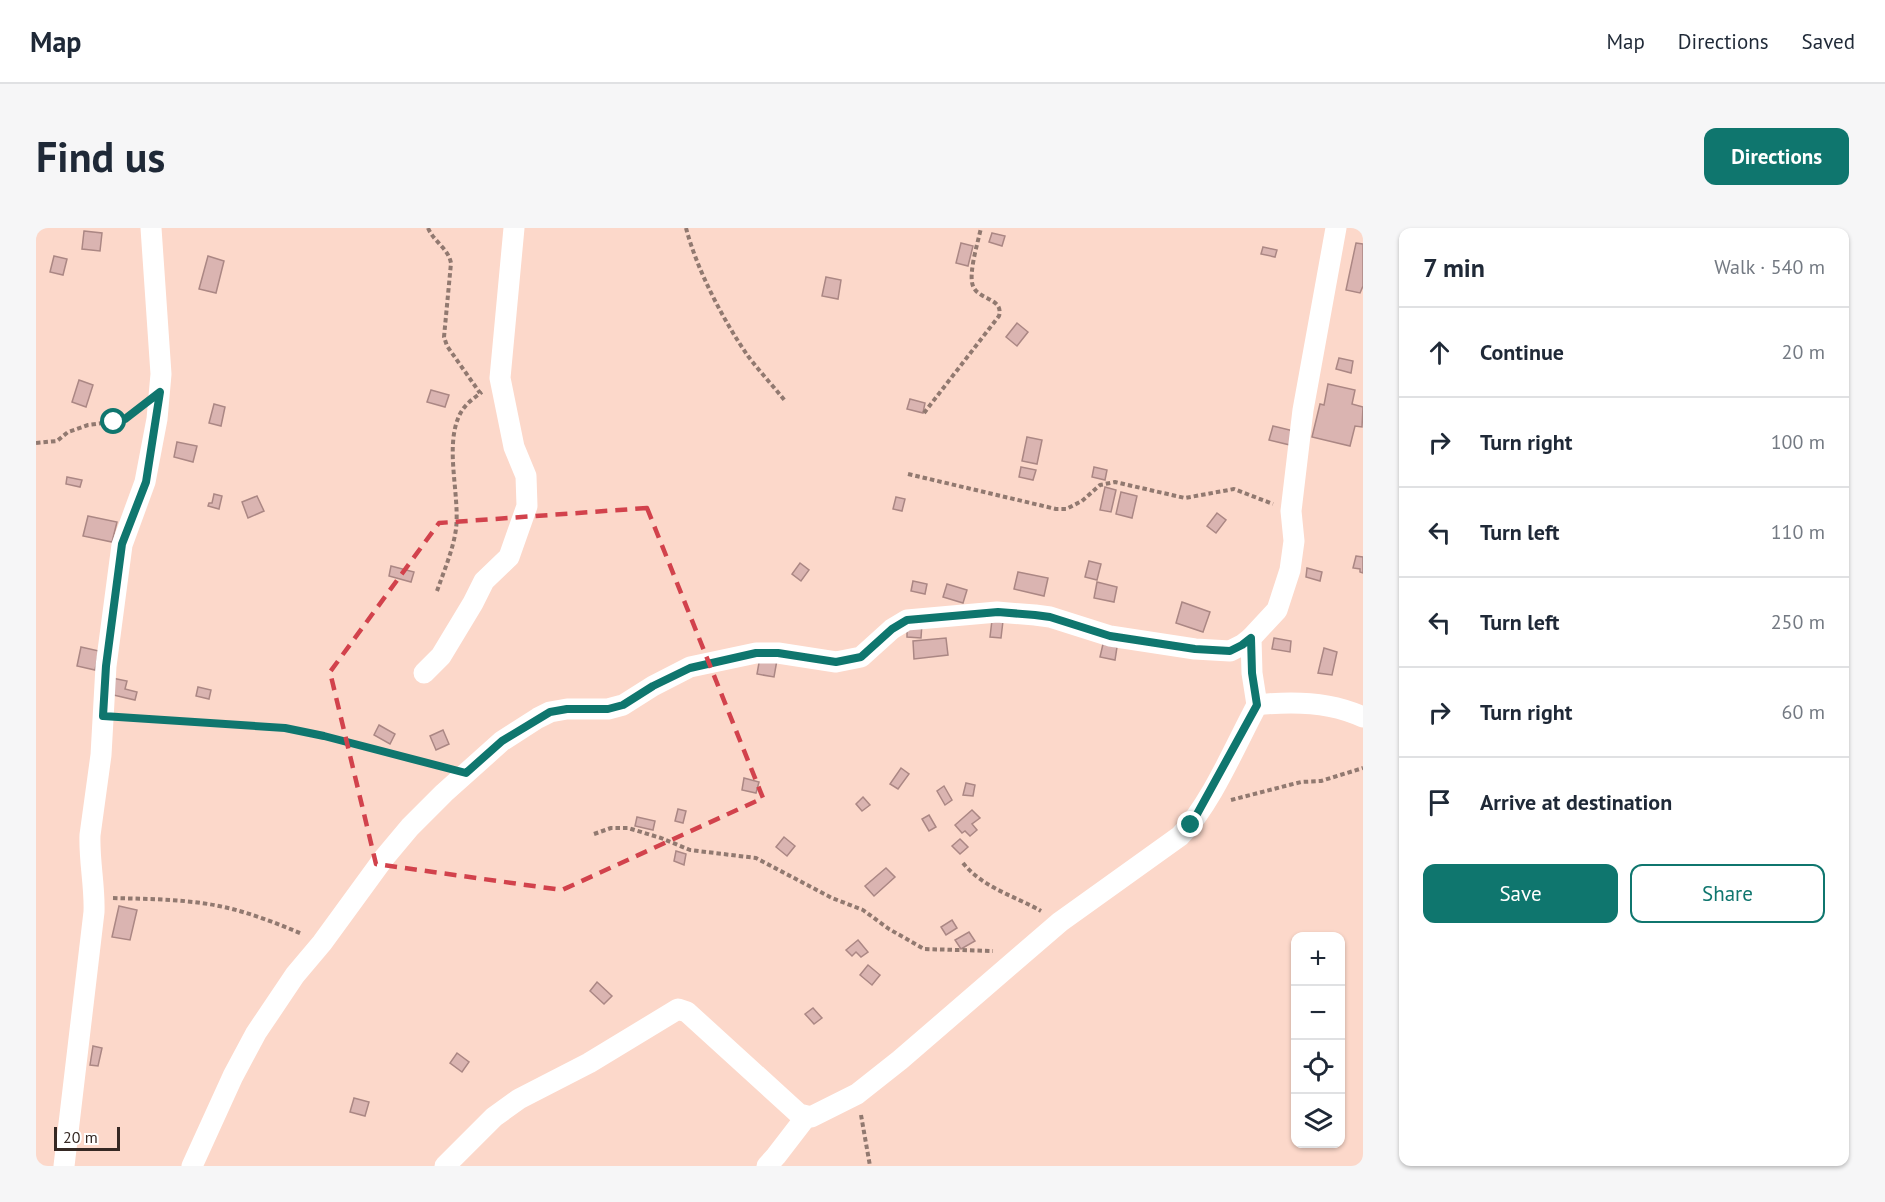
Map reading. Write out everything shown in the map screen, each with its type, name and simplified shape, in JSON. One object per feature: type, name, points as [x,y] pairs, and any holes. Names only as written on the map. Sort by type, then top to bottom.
[{"type":"street","points":[[64,1166],[95,897],[90,835],[101,754],[106,666],[122,544],[146,482],[160,392],[161,374],[151,228]]},
{"type":"street","points":[[424,672],[441,656],[484,581],[509,557],[527,506],[526,476],[514,447],[500,378],[514,228]]},
{"type":"street","points":[[192,1166],[233,1076],[256,1034],[295,975],[322,943],[384,858],[410,827],[502,741],[550,712],[567,709],[608,709],[623,705],[653,686],[690,668],[756,653],[778,653],[836,662],[861,657],[892,629],[907,620],[998,612],[1035,615],[1050,617],[1110,636],[1195,649],[1230,651],[1251,638],[1277,610],[1292,558],[1294,541],[1291,511],[1303,410],[1336,228]]},
{"type":"street","points":[[444,1166],[494,1117],[519,1099],[589,1063],[678,1009],[687,1012],[799,1114],[811,1117],[857,1094],[900,1060],[1060,922],[1169,845],[1191,825],[1257,705],[1252,673],[1251,638]]},
{"type":"street","points":[[1257,705],[1335,706],[1363,717]]},
{"type":"street","points":[[767,1166],[806,1117]]},
{"type":"path","points":[[428,228],[430,234],[450,255],[452,263],[445,328],[447,346],[480,393]]},
{"type":"path","points":[[686,228],[696,262],[735,334],[749,357],[786,402]]},
{"type":"path","points":[[924,413],[999,316],[998,305],[976,292],[972,283],[981,228]]},
{"type":"path","points":[[437,591],[453,546],[456,529],[453,451],[455,428],[460,414],[469,401],[500,378]]},
{"type":"path","points":[[36,443],[57,441],[68,432],[88,425],[125,419],[160,392]]},
{"type":"path","points":[[908,474],[1056,509],[1066,509],[1082,501],[1100,485],[1115,482],[1185,498],[1234,489],[1291,511]]},
{"type":"path","points":[[103,716],[285,728],[466,773]]},
{"type":"path","points":[[1202,807],[1301,782],[1322,781],[1363,768]]},
{"type":"path","points":[[594,834],[610,828],[628,828],[690,850],[756,858],[832,898],[863,910],[889,929],[924,949],[1023,952]]},
{"type":"path","points":[[963,863],[971,873],[998,890],[1060,922]]},
{"type":"path","points":[[95,897],[207,904],[238,910],[322,943]]},
{"type":"path","points":[[857,1094],[870,1166]]},
{"type":"highlighted area","points":[[647,508],[763,798],[562,890],[376,864],[330,672],[439,523]]},
{"type":"building","points":[[84,231],[102,233],[100,251],[82,249]]},
{"type":"building","points":[[992,233],[1005,236],[1002,246],[989,242]]},
{"type":"building","points":[[961,243],[973,246],[968,266],[956,263]]},
{"type":"building","points":[[1356,243],[1363,244],[1363,286],[1360,293],[1346,290]]},
{"type":"building","points":[[1263,247],[1277,250],[1275,257],[1261,254]]},
{"type":"building","points":[[54,256],[67,259],[63,275],[50,272]]},
{"type":"building","points":[[208,256],[224,261],[216,293],[199,289]]},
{"type":"building","points":[[826,277],[841,280],[838,299],[822,296]]},
{"type":"building","points":[[1017,323],[1028,332],[1017,346],[1006,337]]},
{"type":"building","points":[[1339,358],[1353,361],[1351,373],[1336,369]]},
{"type":"building","points":[[79,380],[93,385],[86,407],[72,402]]},
{"type":"building","points":[[1328,384],[1355,390],[1352,404],[1363,407],[1362,427],[1355,426],[1350,446],[1312,437],[1320,404],[1324,405]]},
{"type":"building","points":[[431,390],[449,395],[445,407],[427,402]]},
{"type":"building","points":[[910,399],[925,403],[923,413],[907,409]]},
{"type":"building","points":[[214,404],[225,407],[221,426],[209,423]]},
{"type":"building","points":[[1273,426],[1294,431],[1290,445],[1269,440]]},
{"type":"building","points":[[1027,437],[1042,440],[1037,464],[1022,461]]},
{"type":"building","points":[[177,442],[197,446],[193,462],[174,457]]},
{"type":"building","points":[[1021,467],[1036,470],[1033,480],[1019,477]]},
{"type":"building","points":[[1094,467],[1107,470],[1105,480],[1092,477]]},
{"type":"building","points":[[67,477],[82,480],[80,487],[66,484]]},
{"type":"building","points":[[1105,487],[1116,490],[1111,512],[1100,510]]},
{"type":"building","points":[[1121,492],[1137,496],[1132,518],[1116,514]]},
{"type":"building","points":[[214,494],[222,496],[219,509],[208,506],[212,503]]},
{"type":"building","points":[[257,496],[264,511],[248,518],[242,502]]},
{"type":"building","points":[[896,497],[905,499],[902,511],[893,509]]},
{"type":"building","points":[[1217,513],[1226,520],[1216,533],[1207,526]]},
{"type":"building","points":[[88,516],[117,522],[112,542],[83,536]]},
{"type":"building","points":[[1356,556],[1363,557],[1363,573],[1360,569],[1353,568]]},
{"type":"building","points":[[1089,561],[1101,564],[1097,580],[1085,577]]},
{"type":"building","points":[[800,563],[809,570],[801,581],[792,574]]},
{"type":"building","points":[[391,566],[414,572],[411,582],[389,576]]},
{"type":"building","points":[[1307,568],[1322,572],[1320,581],[1306,577]]},
{"type":"building","points":[[1018,572],[1048,578],[1044,596],[1014,589]]},
{"type":"building","points":[[913,581],[927,584],[925,594],[911,591]]},
{"type":"building","points":[[1097,582],[1117,587],[1114,602],[1094,598]]},
{"type":"building","points":[[947,584],[967,590],[963,603],[943,597]]},
{"type":"building","points":[[1182,602],[1210,612],[1203,632],[1176,623]]},
{"type":"building","points":[[992,620],[1003,621],[1001,638],[990,637]]},
{"type":"building","points":[[907,622],[922,623],[921,638],[907,637]]},
{"type":"building","points":[[946,638],[948,655],[914,659],[913,641]]},
{"type":"building","points":[[1274,638],[1291,641],[1290,652],[1272,649]]},
{"type":"building","points":[[1103,644],[1117,647],[1115,660],[1100,657]]},
{"type":"building","points":[[81,647],[99,651],[95,670],[77,666]]},
{"type":"building","points":[[1324,648],[1337,652],[1332,675],[1318,673]]},
{"type":"building","points":[[760,657],[777,660],[774,677],[757,674]]},
{"type":"building","points":[[112,678],[127,681],[125,689],[137,692],[135,700],[109,694]]},
{"type":"building","points":[[198,687],[211,690],[209,699],[196,696]]},
{"type":"building","points":[[379,725],[395,734],[390,744],[374,735]]},
{"type":"building","points":[[443,730],[449,744],[436,750],[430,736]]},
{"type":"building","points":[[901,768],[909,774],[898,789],[890,784]]},
{"type":"building","points":[[744,778],[759,782],[756,793],[742,790]]},
{"type":"building","points":[[966,783],[975,785],[973,796],[963,795]]},
{"type":"building","points":[[944,786],[952,800],[945,805],[937,791]]},
{"type":"building","points":[[863,797],[870,805],[862,811],[856,804]]},
{"type":"building","points":[[678,809],[686,811],[683,823],[675,821]]},
{"type":"building","points":[[972,810],[980,818],[972,824],[977,830],[970,836],[965,831],[962,833],[955,825]]},
{"type":"building","points":[[929,815],[936,827],[929,831],[922,819]]},
{"type":"building","points":[[637,817],[655,821],[653,830],[635,826]]},
{"type":"building","points":[[784,837],[795,846],[787,856],[776,847]]},
{"type":"building","points":[[960,839],[968,847],[960,854],[952,846]]},
{"type":"building","points":[[676,851],[686,854],[684,865],[674,861]]},
{"type":"building","points":[[886,868],[895,877],[874,896],[865,886]]},
{"type":"building","points":[[119,906],[137,910],[130,940],[112,937]]},
{"type":"building","points":[[952,920],[957,928],[946,935],[941,927]]},
{"type":"building","points":[[969,932],[975,941],[961,949],[955,940]]},
{"type":"building","points":[[858,940],[868,952],[861,957],[856,952],[852,956],[846,950]]},
{"type":"building","points":[[868,965],[880,975],[872,985],[860,975]]},
{"type":"building","points":[[597,982],[612,996],[604,1004],[590,991]]},
{"type":"building","points":[[813,1008],[822,1018],[814,1024],[805,1014]]},
{"type":"building","points":[[93,1046],[102,1048],[98,1066],[90,1065]]},
{"type":"building","points":[[457,1053],[469,1062],[462,1072],[450,1063]]},
{"type":"building","points":[[354,1098],[369,1102],[365,1116],[350,1112]]},
{"type":"route","points":[[114,422],[125,419],[160,392],[146,482],[122,544],[106,666],[103,716],[285,728],[466,773],[502,741],[550,712],[567,709],[608,709],[623,705],[653,686],[690,668],[756,653],[778,653],[836,662],[861,657],[892,629],[907,620],[978,612],[1035,615],[1050,617],[1110,636],[1195,649],[1230,651],[1251,638],[1253,692],[1257,705],[1191,825]]}]
